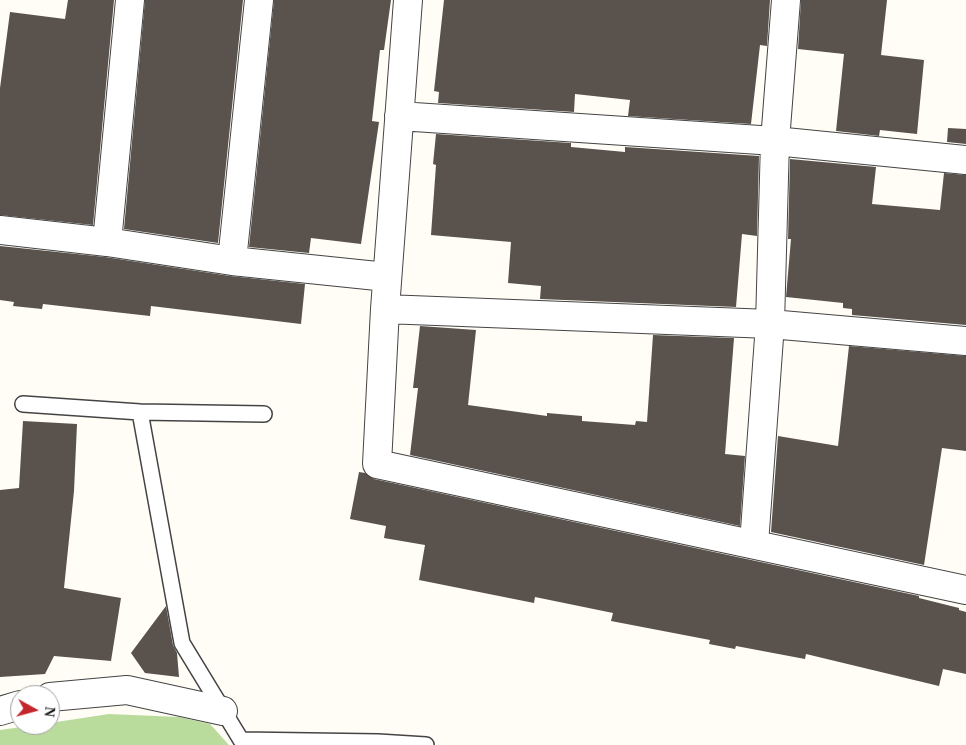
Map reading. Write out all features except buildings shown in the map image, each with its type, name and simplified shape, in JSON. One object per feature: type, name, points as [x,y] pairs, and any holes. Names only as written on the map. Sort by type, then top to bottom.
[{"type":"street","points":[[107,242],[130,0]]},
{"type":"street","points":[[232,261],[259,0]]},
{"type":"street","points":[[408,0],[387,277],[377,464],[966,590]]},
{"type":"street","points":[[754,544],[770,324],[775,141],[786,0]]},
{"type":"street","points":[[399,116],[775,141],[966,160]]},
{"type":"street","points":[[0,230],[107,242],[232,261],[387,277]]},
{"type":"street","points":[[385,309],[770,324],[966,341]]},
{"type":"street","points":[[60,696],[127,690],[224,711]]},
{"type":"lane","points":[[23,404],[140,412],[264,414]]},
{"type":"lane","points":[[140,412],[182,643],[241,740],[426,745]]},
{"type":"green space","points":[[109,714],[179,717],[210,724],[229,745],[0,745],[0,730],[10,729],[10,735],[60,735],[60,721]]}]
